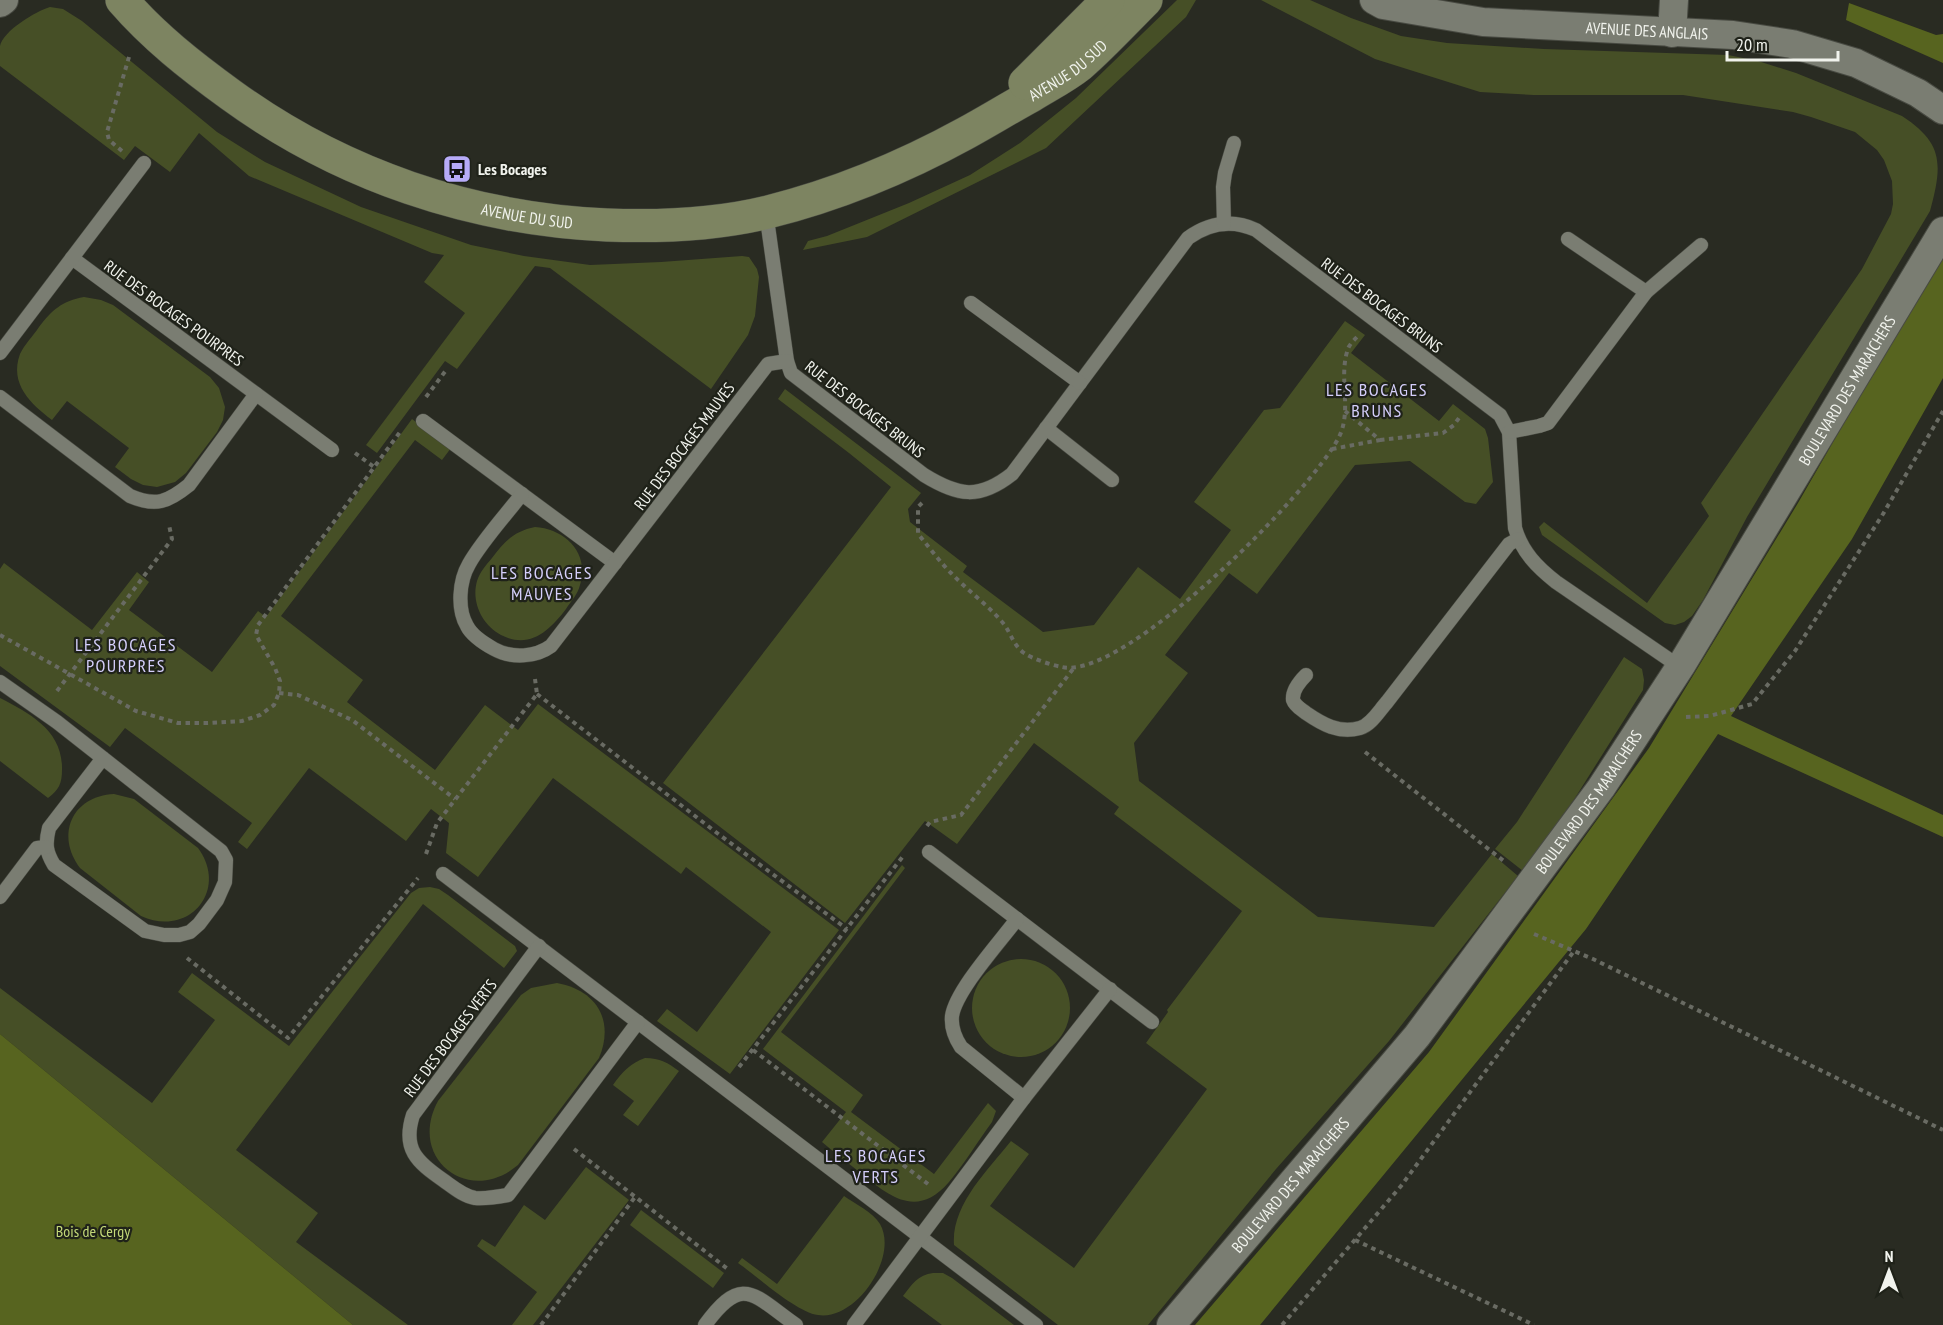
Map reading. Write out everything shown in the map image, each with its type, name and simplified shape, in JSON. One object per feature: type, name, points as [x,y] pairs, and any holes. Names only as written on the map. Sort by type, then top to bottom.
[{"type":"street","points":[[0,3],[4,0]]},
{"type":"street","name":"AVENUE DU SUD","points":[[122,0],[155,36],[254,112],[296,138],[374,176],[422,193],[490,211],[562,223],[664,226],[765,212],[806,201],[925,156],[1078,67],[1146,0]]},
{"type":"street","name":"AVENUE DU SUD","points":[[978,127],[1036,74],[1108,0]]},
{"type":"street","name":"AVENUE DES ANGLAIS","points":[[1374,0],[1383,5],[1483,22],[1733,35],[1792,44],[1856,63],[1918,93],[1943,110]]},
{"type":"street","points":[[1672,33],[1674,0]]},
{"type":"street","name":"BOULEVARD DES MARAICHERS","points":[[1171,1325],[1417,1036],[1602,788],[1680,667],[1943,231]]},
{"type":"lane","points":[[1078,67],[1130,0]]},
{"type":"lane","points":[[1224,224],[1223,187],[1234,143]]},
{"type":"lane","points":[[0,353],[143,164]]},
{"type":"lane","name":"RUE DES BOCAGES BRUNS","points":[[765,212],[787,361],[791,374],[936,483],[954,491],[970,493],[997,486],[1012,474],[1188,238],[1200,230],[1224,224],[1244,225],[1256,230],[1500,415],[1509,432]]},
{"type":"lane","points":[[1568,239],[1646,292]]},
{"type":"lane","points":[[1680,667],[1538,568],[1518,539],[1513,514],[1509,432],[1548,423],[1646,292],[1701,245]]},
{"type":"lane","name":"RUE DES BOCAGES POURPRES","points":[[72,258],[332,450]]},
{"type":"lane","points":[[971,303],[1080,383]]},
{"type":"lane","name":"RUE DES BOCAGES MAUVES","points":[[532,654],[542,652],[551,646],[768,364],[787,361]]},
{"type":"lane","points":[[0,398],[130,496],[149,502],[163,501],[177,495],[189,485],[256,394]]},
{"type":"lane","points":[[423,421],[615,563]]},
{"type":"lane","points":[[1046,428],[1112,480]]},
{"type":"lane","points":[[522,494],[468,565],[462,583],[461,603],[463,618],[468,628],[485,645],[500,652],[532,654]]},
{"type":"lane","points":[[1306,675],[1298,684],[1293,695],[1293,702],[1296,706],[1326,726],[1343,730],[1361,728],[1375,717],[1509,544],[1518,539]]},
{"type":"lane","points":[[0,682],[103,758],[220,851],[226,860],[225,882],[217,900],[190,932],[172,935],[145,931],[54,865],[47,854],[49,828],[103,758]]},
{"type":"lane","points":[[0,897],[37,848],[46,847]]},
{"type":"lane","points":[[929,852],[1152,1022]]},
{"type":"lane","points":[[443,874],[1036,1325]]},
{"type":"lane","points":[[1017,919],[963,991],[952,1016],[956,1039],[961,1047],[1024,1098]]},
{"type":"lane","name":"RUE DES BOCAGES VERTS","points":[[539,946],[413,1115],[409,1136],[412,1149],[422,1166],[459,1192],[472,1197],[508,1195],[638,1022]]},
{"type":"lane","points":[[854,1325],[1024,1098],[1110,989]]},
{"type":"lane","points":[[705,1325],[726,1300],[734,1294],[742,1293],[753,1295],[796,1325]]},
{"type":"path","points":[[130,54],[107,132],[109,140],[143,164]]},
{"type":"path","points":[[936,483],[918,507],[918,534],[950,572],[1004,624],[1015,644],[1024,653],[1059,667],[1073,668],[1094,662],[1162,621],[1209,581],[1295,497],[1332,449],[1340,434],[1344,411],[1347,350],[1371,317]]},
{"type":"path","points":[[420,405],[447,369]]},
{"type":"path","points":[[1332,449],[1380,440],[1443,433],[1454,425],[1475,396]]},
{"type":"path","points":[[1344,411],[1380,440]]},
{"type":"path","points":[[1653,708],[1688,717],[1710,716],[1752,704],[1795,651],[1883,514],[1943,411]]},
{"type":"path","points":[[0,635],[136,711],[178,723],[242,721],[260,715],[274,705],[279,693],[280,681],[256,635],[258,625],[406,423]]},
{"type":"path","points":[[42,712],[172,539],[163,501]]},
{"type":"path","points":[[424,860],[437,823],[537,694],[532,654]]},
{"type":"path","points":[[925,829],[930,822],[961,815],[1073,668]]},
{"type":"path","points":[[279,693],[298,695],[352,720],[455,799]]},
{"type":"path","points":[[537,694],[717,833],[847,929]]},
{"type":"path","points":[[1343,730],[1368,756],[1531,883]]},
{"type":"path","points":[[724,1087],[908,851]]},
{"type":"path","points":[[172,935],[189,962],[288,1038],[418,878],[421,869]]},
{"type":"path","points":[[1503,921],[1574,951],[1943,1130]]},
{"type":"path","points":[[1282,1325],[1401,1185],[1574,951]]},
{"type":"path","points":[[753,1050],[948,1200]]},
{"type":"path","points":[[554,1134],[734,1274],[742,1293]]},
{"type":"path","points":[[541,1325],[635,1197]]},
{"type":"path","points":[[1355,1240],[1534,1325]]},
{"type":"green space","points":[[1177,0],[1196,0],[1186,17],[1046,148],[867,237],[803,250],[808,241],[827,236],[909,203],[970,175],[1020,143],[1076,98]]},
{"type":"green space","points":[[1261,0],[1310,0],[1401,36],[1447,43],[1544,49],[1728,55],[1758,61],[1796,73],[1902,116],[1926,135],[1932,145],[1938,167],[1930,211],[1747,517],[1703,600],[1692,616],[1684,622],[1675,625],[1665,623],[1542,535],[1539,527],[1544,522],[1647,603],[1709,516],[1701,503],[1862,269],[1891,214],[1892,181],[1884,160],[1877,150],[1855,132],[1793,112],[1683,95],[1534,95],[1480,92],[1375,59]]},
{"type":"green space","points":[[1849,3],[1936,35],[1943,34],[1943,63],[1846,20]]},
{"type":"green space","points":[[50,7],[63,9],[82,21],[217,132],[265,162],[361,207],[471,245],[524,256],[590,265],[749,257],[759,277],[755,316],[748,335],[711,389],[550,268],[535,266],[457,369],[445,361],[377,453],[366,445],[465,313],[424,282],[444,255],[432,253],[249,176],[199,133],[170,172],[135,146],[124,160],[0,66],[0,46],[7,34],[29,17]]},
{"type":"green space","points":[[1943,251],[1943,378],[1852,539],[1731,716],[1943,815],[1943,837],[1718,734],[1586,929],[1260,1325],[1195,1325],[1429,1052],[1649,748],[1798,503]]},
{"type":"green space","points":[[84,297],[113,305],[210,377],[219,388],[225,407],[223,420],[217,432],[186,473],[175,482],[157,487],[143,485],[131,479],[115,467],[129,448],[67,401],[52,420],[30,400],[20,384],[17,365],[26,344],[53,311],[70,301]]},
{"type":"green space","points":[[1345,321],[1365,335],[1351,353],[1439,421],[1453,404],[1485,429],[1493,482],[1476,504],[1465,502],[1410,461],[1355,465],[1257,594],[1229,573],[1165,655],[1188,673],[1134,743],[1139,781],[1318,917],[1434,927],[1492,854],[1518,876],[1389,1041],[1276,1169],[1148,1325],[1058,1325],[954,1245],[958,1216],[982,1176],[1011,1141],[1029,1154],[990,1206],[1074,1268],[1207,1089],[1146,1043],[1168,1012],[1167,1010],[1242,911],[1114,814],[1119,807],[1034,743],[957,844],[925,821],[845,923],[663,783],[891,487],[778,399],[785,389],[921,493],[908,509],[910,522],[967,566],[963,572],[1043,632],[1094,625],[1138,567],[1180,599],[1231,530],[1194,502],[1264,410],[1280,408]]},
{"type":"green space","points":[[412,419],[451,448],[442,460],[415,440],[281,616],[363,680],[347,702],[435,770],[485,705],[518,730],[538,704],[839,930],[730,1074],[657,1021],[667,1009],[697,1032],[771,932],[686,867],[681,874],[553,778],[478,877],[446,853],[449,823],[431,809],[406,841],[309,768],[247,849],[238,842],[252,823],[125,728],[110,747],[0,666],[0,569],[4,563],[92,630],[137,572],[149,582],[129,610],[212,672],[258,611],[266,617]]},
{"type":"green space","points":[[535,527],[556,532],[572,545],[581,563],[580,585],[566,609],[546,630],[530,639],[511,639],[494,631],[483,619],[477,605],[477,581],[483,569],[505,542],[521,531]]},
{"type":"green space","points":[[1624,657],[1642,669],[1643,690],[1575,798],[1523,871],[1495,849],[1517,822]]},
{"type":"green space","points":[[0,698],[43,725],[57,745],[61,756],[61,779],[55,792],[48,798],[0,761]]},
{"type":"green space","points":[[114,794],[134,799],[198,848],[206,864],[209,879],[206,894],[199,906],[188,915],[175,921],[159,921],[141,916],[80,868],[69,843],[72,819],[87,802],[99,796]]},
{"type":"green space","points":[[902,865],[905,868],[781,1032],[863,1095],[851,1112],[934,1174],[988,1103],[996,1111],[992,1122],[949,1182],[938,1193],[915,1202],[894,1197],[883,1190],[822,1142],[846,1112],[763,1049]]},
{"type":"green space","points":[[419,888],[439,889],[448,895],[515,946],[517,951],[504,968],[423,904],[236,1150],[318,1213],[296,1242],[408,1325],[353,1325],[0,1034],[0,988],[152,1103],[215,1020],[178,992],[192,973],[289,1046],[411,893]]},
{"type":"green space","points":[[1021,959],[1040,963],[1055,974],[1066,989],[1070,1008],[1066,1027],[1055,1042],[1040,1053],[1021,1057],[1002,1053],[987,1042],[976,1027],[972,1008],[976,989],[987,974],[1002,963]]},
{"type":"green space","points":[[557,983],[582,992],[599,1009],[605,1031],[599,1058],[518,1165],[499,1177],[480,1181],[463,1178],[448,1170],[437,1157],[430,1141],[430,1122],[438,1101],[521,995],[531,988]]},
{"type":"green space","name":"Bois de Cergy","points":[[0,1034],[353,1325],[0,1325]]},
{"type":"green space","points":[[645,1058],[664,1062],[679,1071],[638,1126],[623,1115],[634,1101],[613,1085],[627,1068]]},
{"type":"green space","points":[[586,1167],[629,1200],[533,1325],[512,1325],[537,1292],[477,1246],[482,1239],[495,1247],[524,1205],[545,1220]]},
{"type":"green space","points":[[844,1196],[877,1220],[884,1238],[884,1253],[879,1269],[859,1298],[846,1308],[832,1314],[818,1315],[799,1308],[738,1263],[742,1258],[777,1284]]},
{"type":"green space","points":[[641,1210],[724,1273],[713,1288],[630,1225]]},
{"type":"green space","points":[[933,1273],[943,1273],[952,1278],[1014,1325],[942,1325],[903,1296],[919,1278]]},
{"type":"place","name":"Les Bocages","points":[[457,169]]},
{"type":"district","name":"LES BOCAGES BRUNS","points":[[1377,400]]},
{"type":"district","name":"LES BOCAGES MAUVES","points":[[542,583]]},
{"type":"district","name":"LES BOCAGES POURPRES","points":[[126,655]]},
{"type":"district","name":"LES BOCAGES VERTS","points":[[876,1166]]}]
